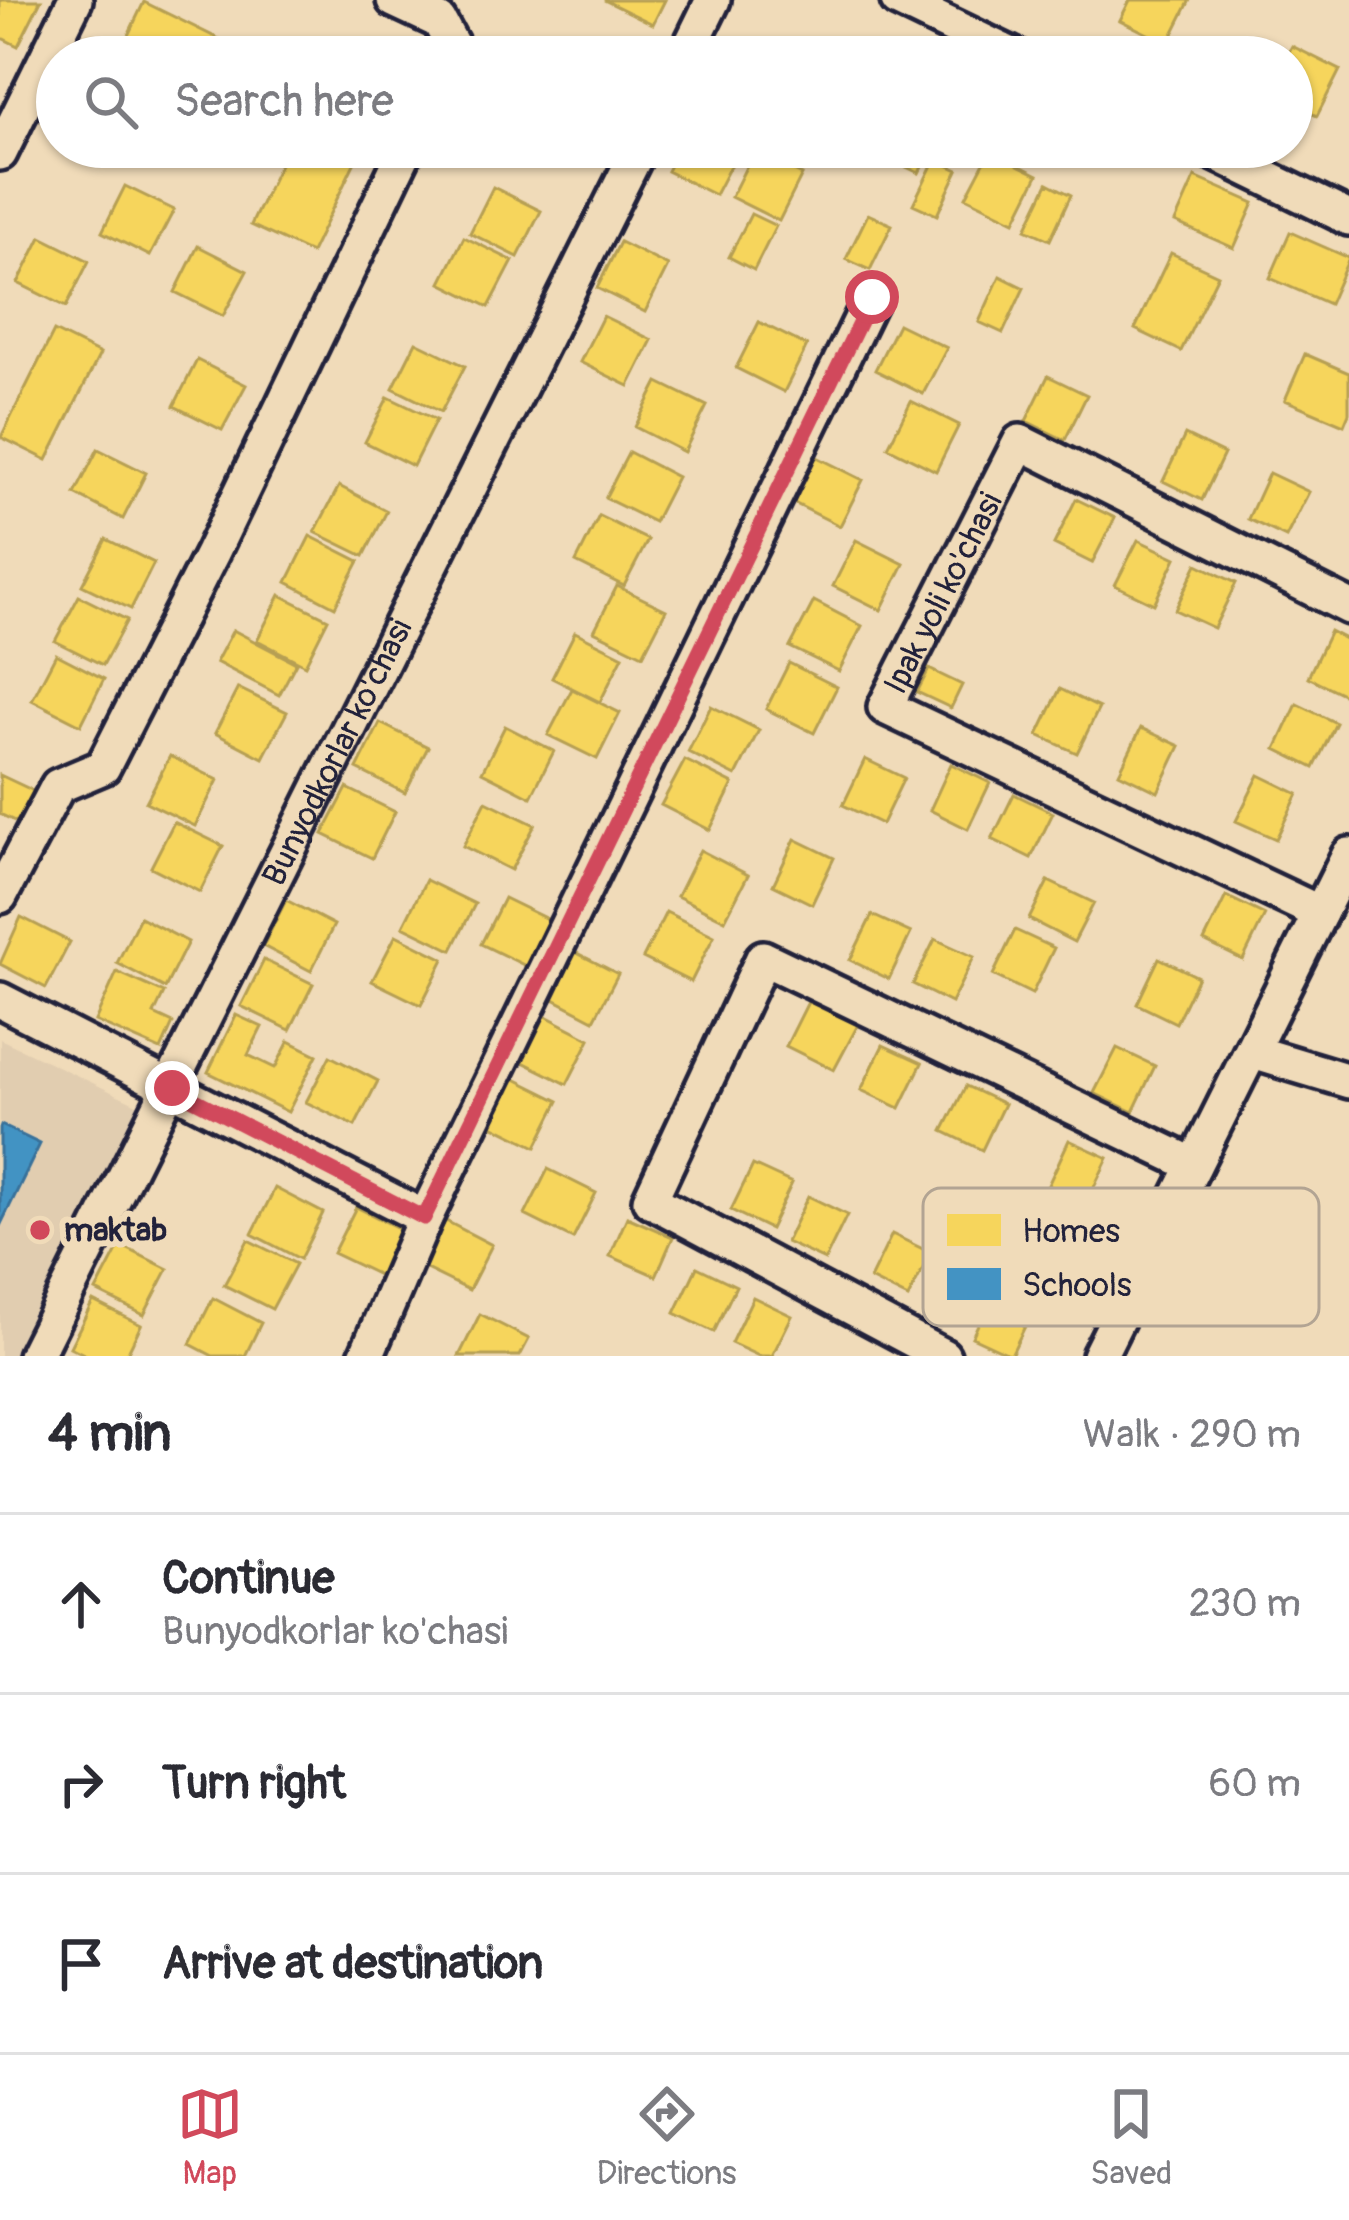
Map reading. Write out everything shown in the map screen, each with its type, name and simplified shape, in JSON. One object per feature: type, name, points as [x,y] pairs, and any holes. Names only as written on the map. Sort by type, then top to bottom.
[{"type":"street","points":[[57,36],[75,0]]},
{"type":"street","points":[[394,0],[440,21],[448,36]]},
{"type":"street","points":[[695,36],[713,0]]},
{"type":"street","points":[[898,0],[973,36]]},
{"type":"street","points":[[0,153],[36,80]]},
{"type":"street","points":[[0,896],[58,786],[103,767],[397,168]]},
{"type":"street","name":"Bunyodkorlar ko'chasi","points":[[35,1356],[630,168]]},
{"type":"street","points":[[1246,168],[1349,218]]},
{"type":"street","points":[[366,1356],[424,1218],[872,297]]},
{"type":"street","name":"Ipak yoli ko'chasi","points":[[1320,913],[886,707],[1020,442],[1349,607]]},
{"type":"street","points":[[1183,1188],[1349,855]]},
{"type":"street","points":[[944,1356],[650,1200],[763,958],[1194,1165]]},
{"type":"street","points":[[0,1000],[424,1218]]},
{"type":"street","points":[[1253,1052],[1349,1081]]},
{"type":"street","points":[[1099,1356],[1114,1326]]},
{"type":"shaded area","name":"maktab","points":[[0,1039],[139,1105],[20,1356],[0,1356]]},
{"type":"building: Homes","points":[[0,0],[41,0],[18,46],[0,37]]},
{"type":"building: Homes","points":[[604,0],[665,0],[653,24]]},
{"type":"building: Homes","points":[[1130,0],[1190,0],[1172,36],[1152,36],[1120,20]]},
{"type":"building: Homes","points":[[144,2],[213,36],[128,36]]},
{"type":"building: Homes","points":[[1313,56],[1340,70],[1317,116],[1313,114]]},
{"type":"building: Homes","points":[[278,168],[352,168],[311,253],[251,225]]},
{"type":"building: Homes","points":[[668,168],[729,168],[715,195]]},
{"type":"building: Homes","points":[[746,168],[788,168],[802,175],[779,221],[731,197]]},
{"type":"building: Homes","points":[[931,168],[958,170],[937,215],[913,204]]},
{"type":"building: Homes","points":[[981,168],[1024,168],[1038,175],[1015,221],[966,197]]},
{"type":"building: Homes","points":[[1195,177],[1254,203],[1234,248],[1175,222]]},
{"type":"building: Homes","points":[[1048,183],[1071,195],[1050,240],[1026,229]]},
{"type":"building: Homes","points":[[125,186],[174,210],[150,256],[102,232]]},
{"type":"building: Homes","points":[[493,187],[541,211],[518,257],[470,233]]},
{"type":"building: Homes","points":[[751,214],[776,226],[754,270],[729,257]]},
{"type":"building: Homes","points":[[868,214],[892,225],[870,270],[846,259]]},
{"type":"building: Homes","points":[[1290,232],[1349,258],[1329,304],[1270,278]]},
{"type":"building: Homes","points":[[41,237],[89,261],[66,307],[18,283]]},
{"type":"building: Homes","points":[[464,237],[513,261],[489,307],[441,283]]},
{"type":"building: Homes","points":[[620,242],[668,266],[645,312],[597,288]]},
{"type":"building: Homes","points":[[198,246],[247,271],[223,316],[175,292]]},
{"type":"building: Homes","points":[[1171,253],[1218,275],[1181,351],[1135,329]]},
{"type":"building: Homes","points":[[1000,276],[1024,288],[1003,333],[979,322]]},
{"type":"building: Homes","points":[[603,316],[652,340],[629,386],[580,362]]},
{"type":"building: Homes","points":[[759,322],[807,346],[784,392],[736,368]]},
{"type":"building: Homes","points":[[898,324],[947,348],[923,394],[875,370]]},
{"type":"building: Homes","points":[[54,331],[100,354],[47,460],[1,437]]},
{"type":"building: Homes","points":[[416,342],[465,366],[441,412],[393,388]]},
{"type":"building: Homes","points":[[1305,354],[1349,373],[1349,413],[1344,425],[1285,400]]},
{"type":"building: Homes","points":[[197,360],[246,385],[222,430],[174,406]]},
{"type":"building: Homes","points":[[1048,376],[1087,395],[1065,440],[1026,421]]},
{"type":"building: Homes","points":[[658,382],[707,406],[684,452],[635,427]]},
{"type":"building: Homes","points":[[388,397],[436,420],[413,466],[365,442]]},
{"type":"building: Homes","points":[[911,401],[959,425],[936,471],[888,447]]},
{"type":"building: Homes","points":[[1185,435],[1224,454],[1202,500],[1163,481]]},
{"type":"building: Homes","points":[[98,449],[146,473],[123,519],[75,494]]},
{"type":"building: Homes","points":[[629,452],[677,477],[654,522],[605,498]]},
{"type":"building: Homes","points":[[815,456],[863,480],[840,526],[792,502]]},
{"type":"building: Homes","points":[[1269,473],[1309,492],[1286,537],[1248,519]]},
{"type":"building: Homes","points":[[339,486],[387,511],[364,556],[315,532]]},
{"type":"building: Homes","points":[[1076,499],[1115,518],[1092,563],[1054,544]]},
{"type":"building: Homes","points":[[599,516],[648,540],[624,586],[576,562]]},
{"type":"building: Homes","points":[[310,536],[359,561],[335,607],[287,582]]},
{"type":"building: Homes","points":[[106,539],[154,563],[131,609],[82,585]]},
{"type":"building: Homes","points":[[856,540],[904,564],[881,610],[833,586]]},
{"type":"building: Homes","points":[[1138,540],[1176,558],[1154,604],[1115,585]]},
{"type":"building: Homes","points":[[1197,564],[1236,583],[1214,628],[1175,610]]},
{"type":"building: Homes","points":[[617,586],[666,610],[643,655],[594,631]]},
{"type":"building: Homes","points":[[280,595],[328,619],[305,665],[257,640]]},
{"type":"building: Homes","points":[[79,596],[127,620],[103,665],[55,641]]},
{"type":"building: Homes","points":[[814,601],[862,626],[839,671],[790,647]]},
{"type":"building: Homes","points":[[233,630],[296,663],[279,695],[216,662]]},
{"type":"building: Homes","points":[[1330,631],[1349,641],[1347,696],[1308,677]]},
{"type":"building: Homes","points":[[575,632],[623,656],[600,702],[552,678]]},
{"type":"building: Homes","points":[[56,654],[104,679],[81,725],[32,700]]},
{"type":"building: Homes","points":[[789,663],[837,687],[814,733],[766,709]]},
{"type":"building: Homes","points":[[929,669],[962,685],[951,708],[917,692]]},
{"type":"building: Homes","points":[[238,688],[287,712],[263,758],[215,733]]},
{"type":"building: Homes","points":[[572,689],[620,713],[597,759],[548,735]]},
{"type":"building: Homes","points":[[1060,689],[1099,708],[1077,753],[1038,735]]},
{"type":"building: Homes","points":[[1297,704],[1336,723],[1314,768],[1276,749]]},
{"type":"building: Homes","points":[[711,706],[759,730],[736,776],[688,752]]},
{"type":"building: Homes","points":[[380,723],[428,747],[405,793],[357,769]]},
{"type":"building: Homes","points":[[505,726],[554,751],[531,797],[482,772]]},
{"type":"building: Homes","points":[[1141,728],[1180,746],[1158,792],[1119,773]]},
{"type":"building: Homes","points":[[170,756],[218,780],[195,826],[146,802]]},
{"type":"building: Homes","points":[[865,759],[904,778],[882,824],[843,805]]},
{"type":"building: Homes","points":[[685,760],[733,784],[710,830],[661,805]]},
{"type":"building: Homes","points":[[951,764],[990,783],[968,829],[930,810]]},
{"type":"building: Homes","points":[[0,775],[38,793],[23,825],[0,814]]},
{"type":"building: Homes","points":[[1259,775],[1298,794],[1276,839],[1236,821]]},
{"type":"building: Homes","points":[[347,788],[395,812],[372,858],[323,834]]},
{"type":"building: Homes","points":[[1014,794],[1053,813],[1031,858],[992,839]]},
{"type":"building: Homes","points":[[486,801],[535,825],[511,870],[463,846]]},
{"type":"building: Homes","points":[[174,822],[223,846],[200,892],[151,867]]},
{"type":"building: Homes","points":[[795,839],[834,858],[812,904],[773,885]]},
{"type":"building: Homes","points":[[700,850],[748,875],[725,920],[677,896]]},
{"type":"building: Homes","points":[[426,880],[475,904],[452,950],[403,926]]},
{"type":"building: Homes","points":[[1048,881],[1094,903],[1074,942],[1029,919]]},
{"type":"building: Homes","points":[[1226,896],[1265,915],[1243,960],[1204,941]]},
{"type":"building: Homes","points":[[504,898],[553,922],[530,968],[481,944]]},
{"type":"building: Homes","points":[[286,900],[334,925],[311,971],[263,946]]},
{"type":"building: Homes","points":[[666,912],[714,936],[691,982],[643,958]]},
{"type":"building: Homes","points":[[872,915],[911,933],[889,979],[850,960]]},
{"type":"building: Homes","points":[[21,917],[70,942],[46,988],[0,964]]},
{"type":"building: Homes","points":[[140,917],[188,942],[165,988],[117,963]]},
{"type":"building: Homes","points":[[1015,930],[1054,948],[1032,994],[993,975]]},
{"type":"building: Homes","points":[[396,935],[444,959],[421,1005],[372,981]]},
{"type":"building: Homes","points":[[935,939],[974,957],[951,1003],[913,984]]},
{"type":"building: Homes","points":[[569,949],[618,974],[594,1020],[546,995]]},
{"type":"building: Homes","points":[[1159,958],[1198,977],[1176,1023],[1137,1004]]},
{"type":"building: Homes","points":[[264,960],[313,984],[290,1030],[241,1006]]},
{"type":"building: Homes","points":[[117,972],[164,993],[154,1014],[173,1023],[161,1050],[95,1021]]},
{"type":"building: Homes","points":[[809,1000],[858,1025],[834,1070],[786,1046]]},
{"type":"building: Homes","points":[[542,1014],[590,1039],[567,1084],[519,1060]]},
{"type":"building: Homes","points":[[236,1015],[262,1027],[248,1055],[275,1068],[289,1041],[317,1055],[288,1112],[208,1072]]},
{"type":"building: Homes","points":[[883,1045],[922,1063],[900,1108],[861,1090]]},
{"type":"building: Homes","points":[[1117,1048],[1155,1066],[1133,1112],[1094,1093]]},
{"type":"building: Homes","points":[[330,1056],[378,1081],[355,1126],[306,1102]]},
{"type":"building: Homes","points":[[511,1077],[559,1101],[536,1147],[488,1123]]},
{"type":"building: Homes","points":[[966,1086],[1004,1104],[982,1150],[943,1131]]},
{"type":"building: Homes","points":[[1069,1140],[1108,1158],[1094,1188],[1048,1185]]},
{"type":"building: Homes","points":[[753,1165],[792,1183],[770,1229],[731,1210]]},
{"type":"building: Homes","points":[[548,1169],[596,1193],[573,1239],[525,1215]]},
{"type":"building: Homes","points":[[275,1188],[323,1213],[300,1259],[252,1234]]},
{"type":"building: Homes","points":[[808,1196],[847,1215],[825,1260],[786,1242]]},
{"type":"building: Homes","points":[[356,1207],[404,1231],[381,1276],[333,1253]]},
{"type":"building: Homes","points":[[627,1217],[673,1237],[656,1276],[610,1256]]},
{"type":"building: Homes","points":[[444,1220],[492,1245],[469,1290],[420,1266]]},
{"type":"building: Homes","points":[[892,1234],[923,1249],[923,1269],[908,1298],[870,1279]]},
{"type":"building: Homes","points":[[248,1240],[296,1264],[272,1309],[224,1285]]},
{"type":"building: Homes","points":[[120,1245],[168,1269],[144,1315],[96,1291]]},
{"type":"building: Homes","points":[[697,1267],[736,1286],[714,1332],[675,1313]]},
{"type":"building: Homes","points":[[753,1297],[792,1316],[772,1356],[759,1356],[731,1343]]},
{"type":"building: Homes","points":[[213,1298],[261,1323],[245,1356],[213,1356],[190,1344]]},
{"type":"building: Homes","points":[[93,1301],[141,1325],[126,1356],[88,1356],[70,1347]]},
{"type":"building: Homes","points":[[480,1314],[529,1339],[520,1356],[459,1356]]},
{"type":"building: Homes","points":[[977,1326],[1025,1326],[1011,1355],[972,1337]]},
{"type":"building: Schools","points":[[0,1128],[40,1144],[0,1226]]},
{"type":"place","name":"maktab","points":[[40,1230]]},
{"type":"route","points":[[172,1088],[424,1218],[872,297]]}]
